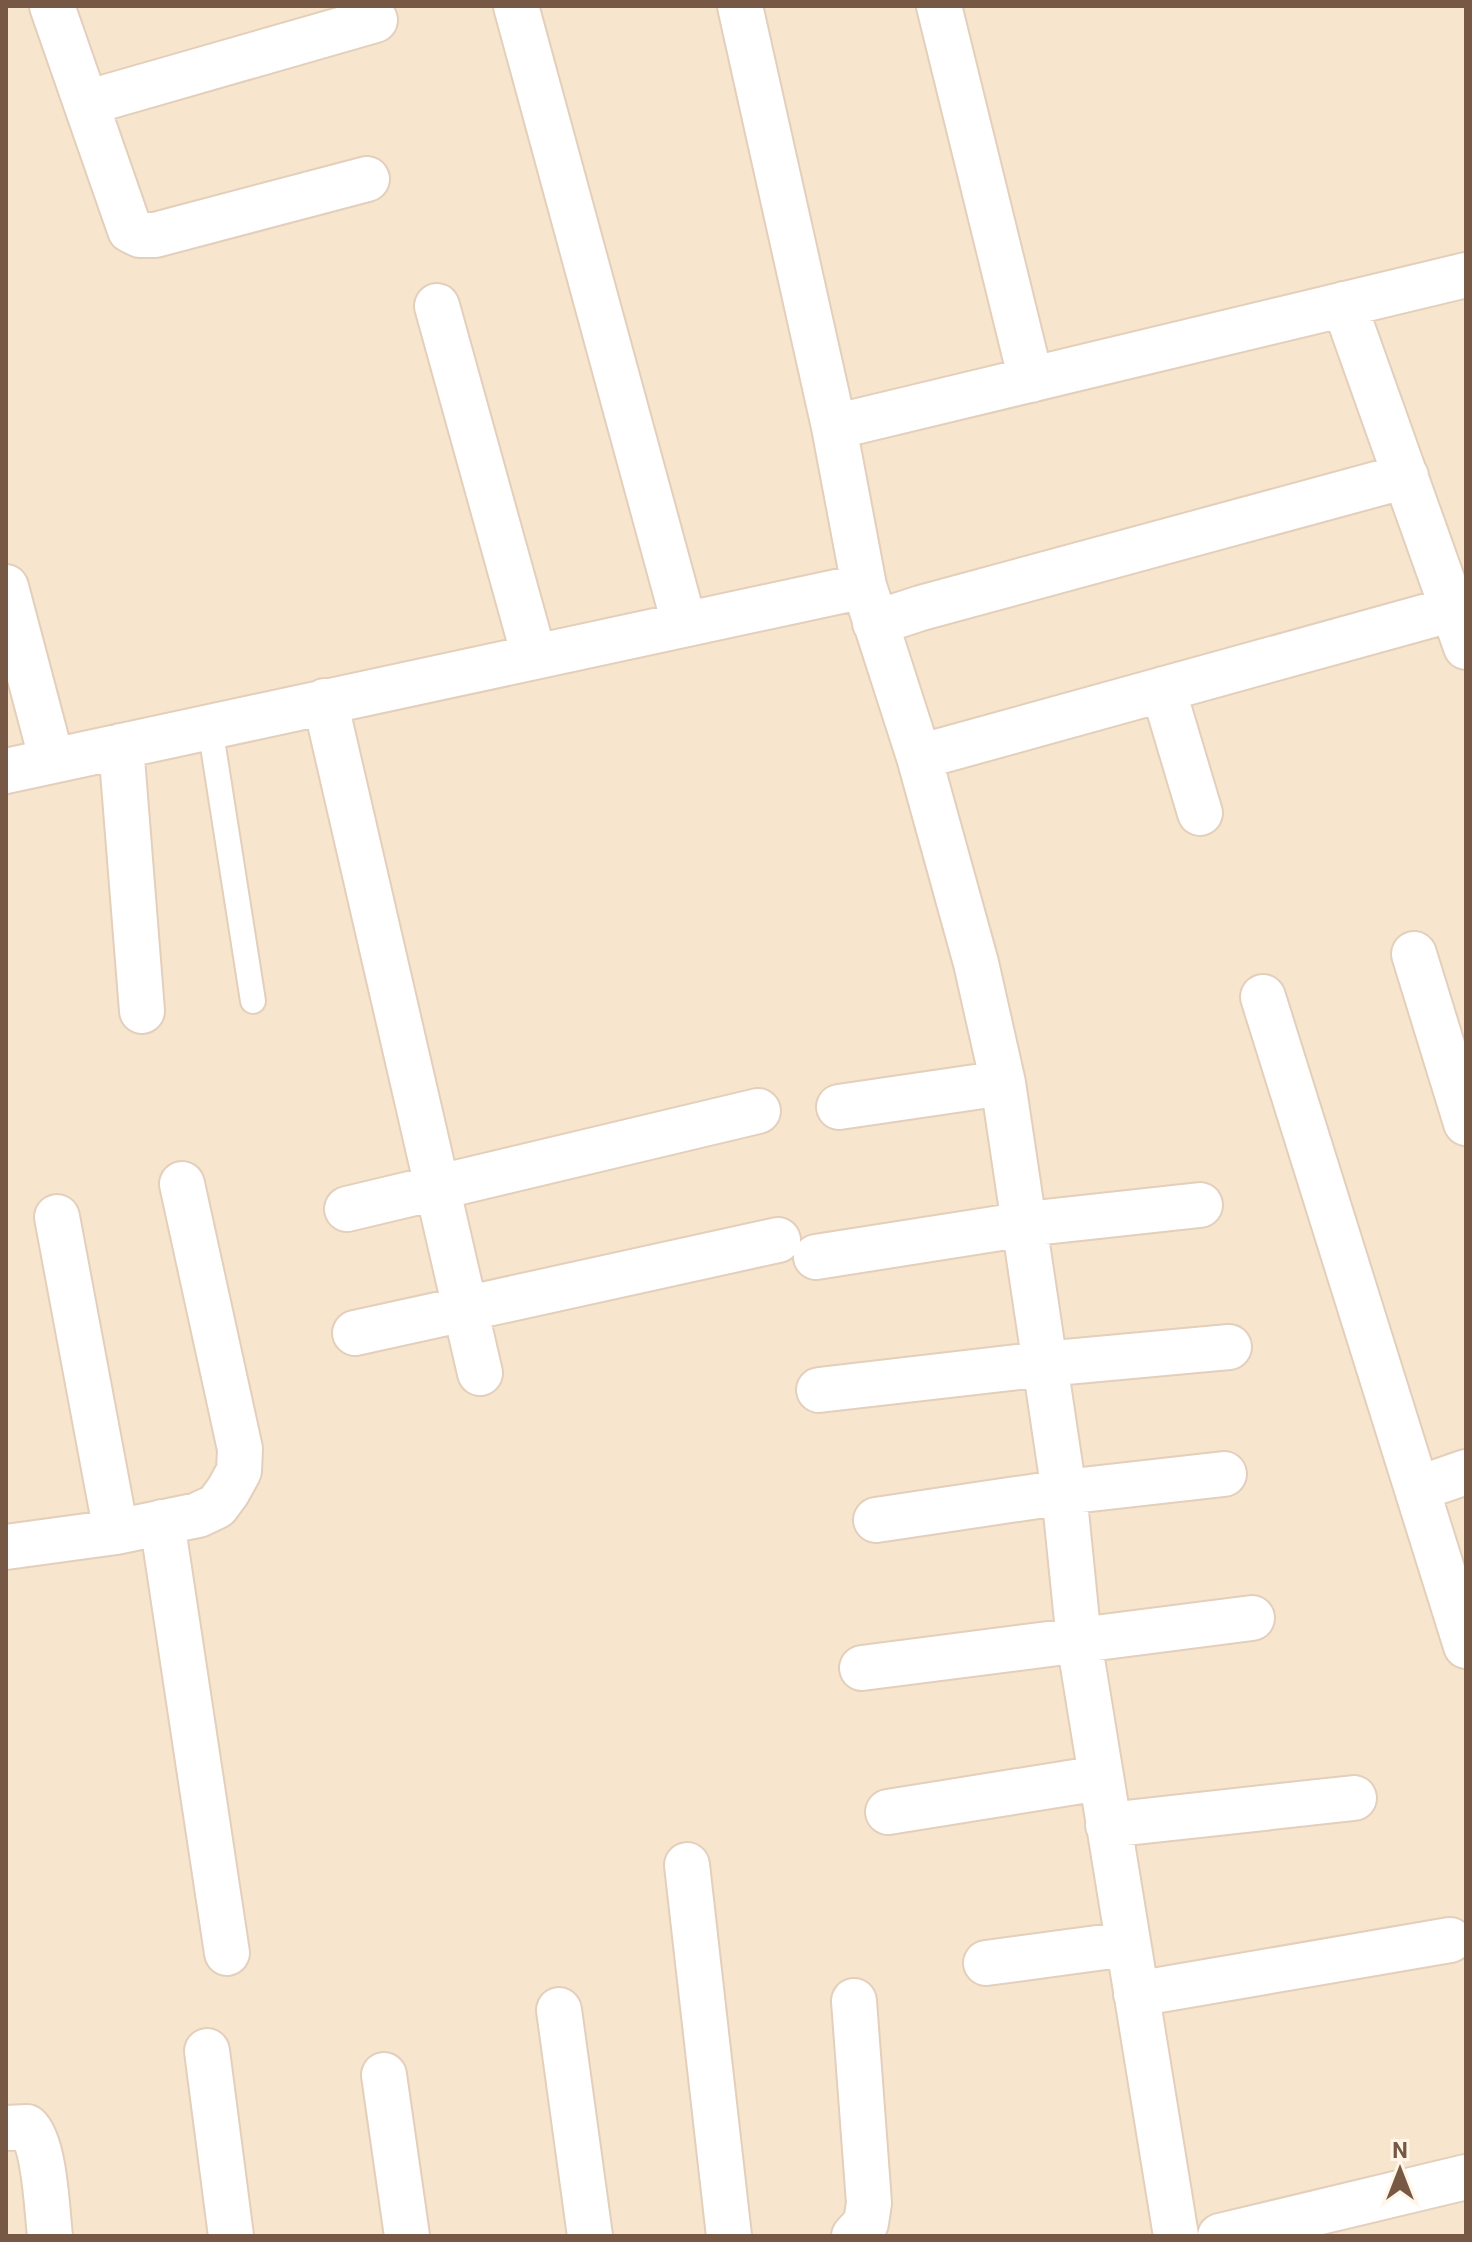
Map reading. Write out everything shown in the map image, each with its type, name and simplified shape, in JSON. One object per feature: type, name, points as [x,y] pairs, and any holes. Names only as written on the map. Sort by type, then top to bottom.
[{"type":"street","points":[[52,6],[130,230],[140,235],[155,235],[367,179]]},
{"type":"street","points":[[516,6],[684,623]]},
{"type":"street","points":[[740,6],[834,427],[870,604],[919,757],[976,963],[1003,1083],[1064,1492],[1079,1641],[1176,2236]]},
{"type":"street","points":[[939,6],[1031,380]]},
{"type":"street","points":[[86,103],[375,20]]},
{"type":"street","points":[[834,427],[1466,275]]},
{"type":"street","points":[[919,757],[1163,689],[1459,628],[1344,304]]},
{"type":"street","points":[[437,306],[534,656]]},
{"type":"street","points":[[6,771],[684,623],[870,604],[921,608],[1406,476]]},
{"type":"street","points":[[6,587],[52,761]]},
{"type":"street","points":[[1163,689],[1200,813]]},
{"type":"street","points":[[325,701],[480,1373]]},
{"type":"street","points":[[121,746],[142,1011]]},
{"type":"street","points":[[1414,954],[1466,1123]]},
{"type":"street","points":[[1263,997],[1466,1646]]},
{"type":"street","points":[[839,1107],[1003,1083]]},
{"type":"street","points":[[347,1209],[758,1111]]},
{"type":"street","points":[[6,1547],[116,1532],[198,1515],[217,1506],[239,1471],[240,1449],[182,1184]]},
{"type":"street","points":[[355,1333],[463,1308],[797,1248],[1200,1205]]},
{"type":"street","points":[[57,1217],[116,1532]]},
{"type":"street","points":[[819,1390],[1229,1347]]},
{"type":"street","points":[[1417,1489],[1466,1472]]},
{"type":"street","points":[[876,1520],[1064,1492],[1224,1474]]},
{"type":"street","points":[[162,1522],[227,1953]]},
{"type":"street","points":[[862,1668],[1252,1618]]},
{"type":"street","points":[[888,1812],[1100,1778]]},
{"type":"street","points":[[1108,1825],[1354,1798]]},
{"type":"street","points":[[687,1865],[729,2236]]},
{"type":"street","points":[[1136,1994],[1450,1940]]},
{"type":"street","points":[[986,1963],[1127,1944]]},
{"type":"street","points":[[854,2001],[869,2203],[866,2223],[854,2236]]},
{"type":"street","points":[[559,2010],[590,2236]]},
{"type":"street","points":[[207,2051],[231,2236]]},
{"type":"street","points":[[384,2075],[407,2236]]},
{"type":"street","points":[[6,2128],[27,2127],[33,2133],[50,2236]]},
{"type":"street","points":[[1220,2236],[1466,2177]]},
{"type":"lane","points":[[210,727],[253,1001]]},
{"type":"shaded area","points":[[6,6],[1466,6],[1466,2236],[6,2236]]}]
